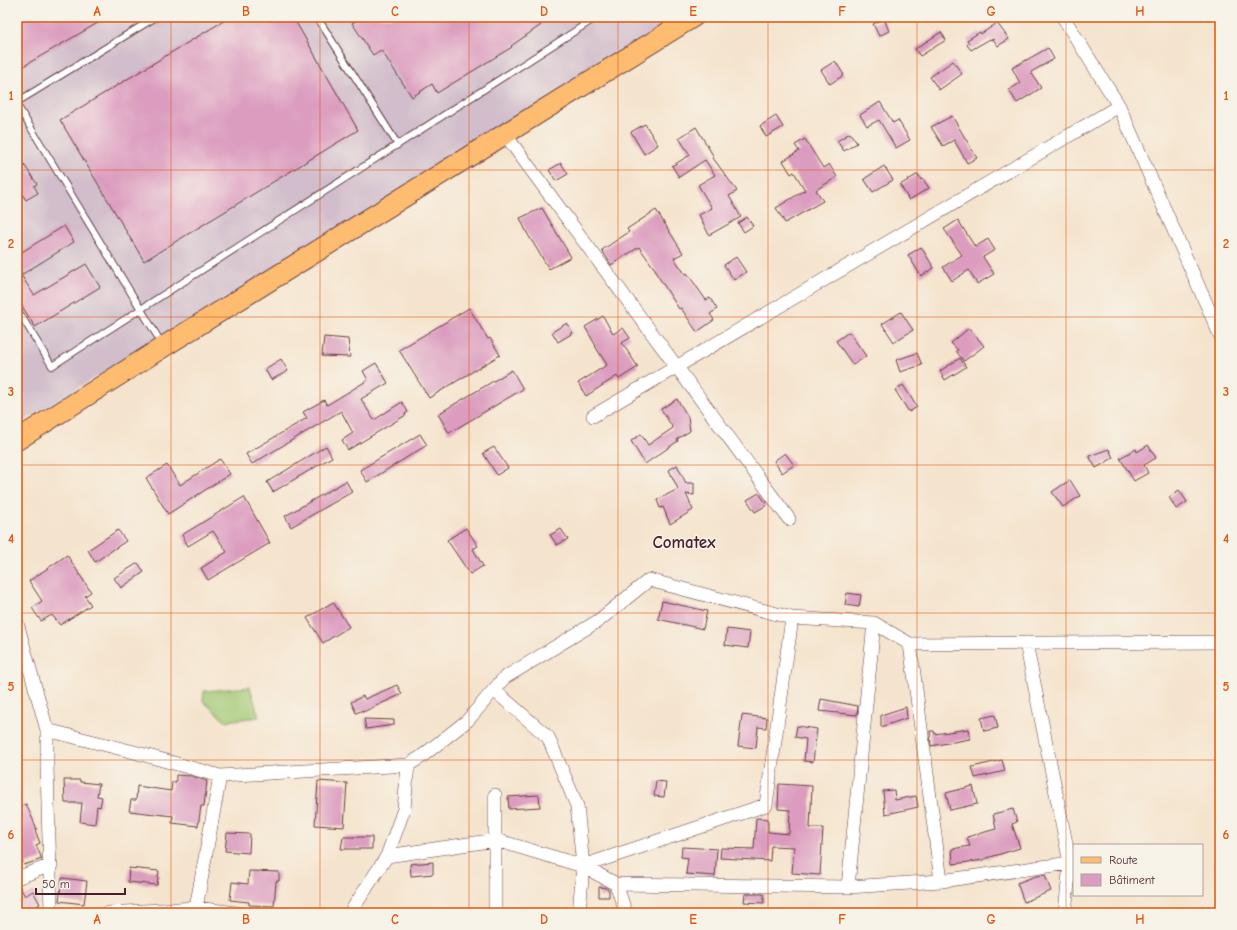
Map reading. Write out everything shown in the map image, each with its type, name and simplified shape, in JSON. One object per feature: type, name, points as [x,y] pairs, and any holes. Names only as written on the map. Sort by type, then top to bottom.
[{"type":"main road","points":[[17,440],[163,347],[693,17]]},
{"type":"street","points":[[1063,17],[1119,106],[1220,336]]},
{"type":"street","points":[[593,416],[1119,106]]},
{"type":"street","points":[[504,134],[789,519]]},
{"type":"street","points":[[47,730],[220,776],[408,765],[421,757],[468,720],[504,678],[598,621],[649,580],[792,618],[874,624],[910,644],[1220,642]]},
{"type":"street","points":[[583,866],[766,805],[792,618]]},
{"type":"street","points":[[17,623],[47,730],[51,913]]},
{"type":"street","points":[[848,887],[874,624]]},
{"type":"street","points":[[1026,643],[1070,863],[1065,913]]},
{"type":"street","points":[[910,644],[940,881]]},
{"type":"street","points":[[494,690],[548,737],[577,806],[583,866],[579,913]]},
{"type":"street","points":[[350,913],[387,856],[404,809],[408,765]]},
{"type":"street","points":[[196,908],[220,776]]},
{"type":"street","points":[[495,795],[495,913]]},
{"type":"street","points":[[387,856],[496,840],[583,866],[616,884],[848,887],[940,881],[1070,863]]},
{"type":"street","points":[[17,878],[51,865]]},
{"type":"street","points":[[616,884],[626,913]]},
{"type":"street","points":[[108,913],[196,908],[236,913]]},
{"type":"lane","points":[[156,17],[17,103],[142,309],[163,347]]},
{"type":"lane","points":[[317,17],[398,144]]},
{"type":"lane","points":[[578,17],[584,25]]},
{"type":"lane","points":[[17,309],[52,366],[596,17]]},
{"type":"shaded area","points":[[17,17],[683,17],[407,189],[17,425]]},
{"type":"green space","points":[[250,687],[259,717],[225,721],[203,701],[204,691]]},
{"type":"building","points":[[17,17],[108,17],[22,67],[17,58]]},
{"type":"building","points":[[230,17],[293,17],[358,130],[144,261],[60,120]]},
{"type":"building","points":[[362,17],[537,17],[541,25],[511,46],[512,47],[437,93],[432,84],[412,97],[381,50],[373,55],[352,23]]},
{"type":"building","points":[[884,19],[889,31],[879,36],[873,24]]},
{"type":"building","points":[[997,23],[1009,39],[998,46],[993,39],[990,39],[971,50],[967,45],[969,43],[967,40],[980,32],[981,34]]},
{"type":"building","points":[[941,32],[946,40],[920,56],[915,49]]},
{"type":"building","points":[[1048,48],[1054,59],[1031,72],[1041,88],[1017,103],[1009,90],[1020,83],[1012,68]]},
{"type":"building","points":[[835,61],[844,75],[830,84],[821,70]]},
{"type":"building","points":[[953,61],[962,74],[939,90],[930,77]]},
{"type":"building","points":[[880,102],[893,123],[898,120],[910,140],[896,148],[879,120],[867,126],[860,115]]},
{"type":"building","points":[[776,116],[783,127],[766,137],[760,126]]},
{"type":"building","points":[[952,116],[977,158],[967,163],[954,140],[943,146],[931,127]]},
{"type":"building","points":[[645,124],[658,145],[644,154],[631,132]]},
{"type":"building","points":[[696,127],[714,157],[713,158],[737,191],[729,196],[741,217],[709,235],[699,215],[712,208],[698,185],[715,175],[705,160],[679,177],[672,166],[690,155],[679,138]]},
{"type":"building","points":[[850,133],[857,143],[844,151],[837,141]]},
{"type":"building","points":[[805,139],[823,168],[829,164],[837,177],[816,190],[823,201],[785,223],[776,208],[805,190],[794,172],[791,174],[783,161],[799,151],[795,145]]},
{"type":"building","points":[[23,163],[37,184],[34,186],[38,193],[26,200],[22,194],[17,197],[17,167]]},
{"type":"building","points":[[561,163],[568,174],[556,181],[549,170]]},
{"type":"building","points":[[884,166],[893,180],[873,192],[864,179]]},
{"type":"building","points":[[918,174],[921,180],[923,179],[929,188],[909,200],[900,185]]},
{"type":"building","points":[[542,208],[571,257],[549,269],[527,233],[520,218]]},
{"type":"building","points":[[656,210],[683,253],[674,258],[685,274],[687,273],[706,300],[710,298],[717,309],[710,314],[714,320],[697,332],[681,308],[679,309],[656,273],[657,272],[639,247],[611,265],[602,250],[629,232],[627,229]]},
{"type":"building","points":[[747,217],[753,226],[744,232],[738,223]]},
{"type":"building","points":[[958,220],[975,247],[988,239],[995,250],[983,257],[994,274],[977,284],[969,270],[952,281],[943,267],[962,255],[944,229]]},
{"type":"building","points":[[64,226],[74,242],[21,275],[34,295],[86,264],[100,287],[35,327],[17,298],[17,255]]},
{"type":"building","points":[[921,247],[934,268],[921,276],[908,255]]},
{"type":"building","points":[[736,257],[746,272],[734,280],[724,265]]},
{"type":"building","points":[[469,308],[488,339],[490,338],[500,355],[429,398],[399,350]]},
{"type":"building","points":[[901,312],[913,330],[894,342],[882,324]]},
{"type":"building","points":[[603,316],[613,334],[623,328],[630,338],[622,343],[638,367],[619,379],[617,376],[586,396],[578,383],[607,365],[585,327]]},
{"type":"building","points":[[567,323],[573,333],[558,342],[552,332]]},
{"type":"building","points":[[969,328],[984,346],[964,361],[956,351],[958,350],[951,343]]},
{"type":"building","points":[[849,332],[866,356],[853,365],[836,341]]},
{"type":"building","points":[[324,337],[348,339],[350,357],[322,356]]},
{"type":"building","points":[[917,353],[922,365],[900,372],[896,360]]},
{"type":"building","points":[[960,358],[966,367],[945,380],[940,371]]},
{"type":"building","points":[[281,359],[288,371],[271,380],[265,369]]},
{"type":"building","points":[[376,363],[388,383],[361,399],[374,420],[402,402],[408,412],[405,414],[406,415],[348,450],[342,440],[353,433],[341,411],[252,464],[246,454],[307,418],[303,412],[324,400],[327,405],[368,380],[363,371]]},
{"type":"building","points":[[512,370],[523,389],[449,433],[438,414]]},
{"type":"building","points":[[903,385],[917,407],[909,412],[895,390]]},
{"type":"building","points":[[677,399],[688,417],[690,431],[677,439],[678,441],[645,464],[631,441],[641,434],[648,445],[673,428],[661,409]]},
{"type":"building","points":[[420,434],[427,445],[367,482],[360,470]]},
{"type":"building","points":[[1148,445],[1156,458],[1144,465],[1148,473],[1134,481],[1120,458],[1136,449],[1137,452]]},
{"type":"building","points":[[326,446],[332,457],[273,492],[267,482]]},
{"type":"building","points":[[494,447],[508,468],[497,475],[483,453]]},
{"type":"building","points":[[1109,449],[1113,458],[1096,468],[1089,456]]},
{"type":"building","points":[[785,453],[794,465],[782,473],[774,461]]},
{"type":"building","points":[[220,459],[230,474],[168,514],[146,478],[167,465],[180,485]]},
{"type":"building","points":[[677,465],[686,483],[694,483],[694,495],[686,494],[693,510],[670,524],[663,507],[660,508],[657,500],[678,489],[669,470]]},
{"type":"building","points":[[1070,480],[1080,496],[1063,507],[1052,492]]},
{"type":"building","points":[[346,481],[352,492],[291,527],[285,516]]},
{"type":"building","points":[[1179,490],[1187,502],[1176,509],[1169,497]]},
{"type":"building","points":[[759,493],[767,505],[755,512],[747,500]]},
{"type":"building","points":[[244,497],[270,543],[208,580],[201,568],[227,552],[213,531],[188,546],[182,535]]},
{"type":"building","points":[[466,528],[478,546],[473,549],[483,566],[470,574],[447,540]]},
{"type":"building","points":[[561,529],[568,539],[557,545],[550,535]]},
{"type":"building","points":[[118,530],[126,541],[95,562],[88,550]]},
{"type":"building","points":[[67,555],[91,592],[85,596],[91,605],[60,625],[52,615],[41,621],[32,608],[42,601],[29,581]]},
{"type":"building","points":[[138,563],[144,572],[121,588],[114,578]]},
{"type":"building","points":[[847,593],[861,595],[859,607],[845,605]]},
{"type":"building","points":[[662,601],[707,611],[703,629],[658,619]]},
{"type":"building","points":[[333,602],[349,627],[323,643],[307,618]]},
{"type":"building","points":[[727,629],[750,632],[748,648],[725,645]]},
{"type":"building","points":[[397,685],[402,694],[363,712],[363,710],[356,713],[351,702],[363,696],[365,699]]},
{"type":"building","points":[[821,699],[858,706],[857,715],[819,711]]},
{"type":"building","points":[[906,707],[907,718],[881,727],[881,715]]},
{"type":"building","points":[[742,715],[767,718],[766,728],[758,727],[756,748],[738,746]]},
{"type":"building","points":[[995,715],[998,728],[984,731],[981,718]]},
{"type":"building","points":[[364,719],[394,720],[394,725],[366,729]]},
{"type":"building","points":[[797,726],[817,729],[813,762],[804,761],[806,739],[795,737]]},
{"type":"building","points":[[968,729],[970,739],[931,746],[930,731],[934,731],[935,734]]},
{"type":"building","points":[[1002,760],[1005,771],[975,778],[972,767]]},
{"type":"building","points":[[176,775],[191,776],[207,781],[204,806],[201,806],[198,826],[172,823],[173,816],[129,811],[131,800],[136,800],[137,786],[171,791],[172,782],[176,782]]},
{"type":"building","points":[[64,780],[80,780],[80,782],[99,784],[97,796],[102,797],[100,807],[97,806],[95,824],[80,822],[82,803],[65,803]]},
{"type":"building","points":[[318,781],[347,783],[344,827],[315,825]]},
{"type":"building","points":[[656,781],[666,782],[664,797],[654,796]]},
{"type":"building","points":[[779,784],[812,786],[810,828],[823,828],[820,875],[792,873],[794,847],[771,846],[770,861],[720,858],[721,848],[754,849],[756,818],[768,819],[768,832],[789,834],[790,810],[778,809]]},
{"type":"building","points":[[973,786],[977,804],[950,810],[946,793]]},
{"type":"building","points":[[894,790],[895,800],[916,796],[918,807],[885,814],[883,791]]},
{"type":"building","points":[[539,795],[540,807],[509,809],[508,797]]},
{"type":"building","points":[[26,804],[37,829],[35,830],[40,843],[36,845],[42,859],[24,865],[17,850],[17,808]]},
{"type":"building","points":[[1013,809],[1017,822],[1012,824],[1020,848],[984,860],[953,864],[952,849],[970,846],[967,837],[996,829],[993,814]]},
{"type":"building","points":[[227,833],[250,834],[249,853],[225,851]]},
{"type":"building","points":[[343,837],[372,837],[372,849],[341,849]]},
{"type":"building","points":[[682,847],[717,849],[715,876],[686,874],[688,858],[681,857]]},
{"type":"building","points":[[433,862],[433,874],[411,876],[410,864]]},
{"type":"building","points":[[129,868],[159,871],[157,885],[128,882]]},
{"type":"building","points":[[249,871],[279,872],[279,881],[276,881],[274,906],[249,905],[249,902],[230,900],[232,882],[248,884]]},
{"type":"building","points":[[1045,875],[1051,891],[1024,902],[1017,883],[1036,876]]},
{"type":"building","points":[[62,878],[87,881],[84,904],[59,901]]},
{"type":"building","points":[[17,886],[19,886],[25,896],[33,891],[40,904],[24,913],[17,913]]},
{"type":"building","points":[[599,887],[609,890],[609,897],[599,897]]},
{"type":"building","points":[[745,894],[764,894],[764,903],[744,902]]},
{"type":"district","name":"Comatex","points":[[684,542]]}]
